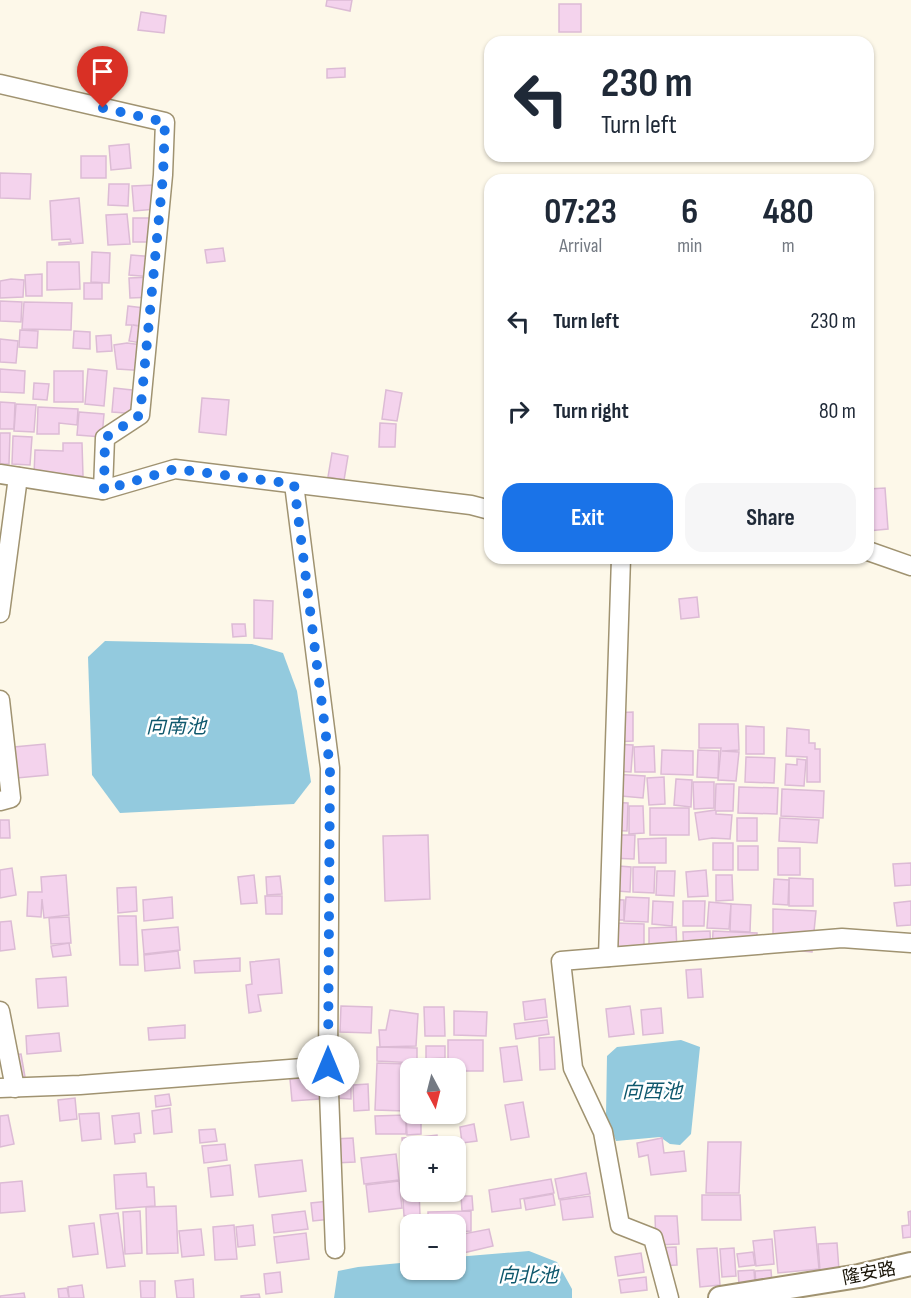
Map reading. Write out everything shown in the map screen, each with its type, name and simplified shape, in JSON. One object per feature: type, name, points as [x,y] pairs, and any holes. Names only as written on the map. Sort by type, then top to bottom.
[{"type":"street","points":[[0,84],[165,122],[163,176],[140,415],[105,438],[104,490]]},
{"type":"street","points":[[0,474],[104,490],[175,469],[484,509]]},
{"type":"street","points":[[0,613],[18,477]]},
{"type":"street","points":[[294,484],[330,768],[328,1066],[335,1249]]},
{"type":"street","points":[[874,553],[911,566]]},
{"type":"street","points":[[608,957],[621,564]]},
{"type":"street","points":[[0,700],[12,798],[0,801]]},
{"type":"street","points":[[669,1298],[653,1238],[620,1225],[603,1132],[573,1068],[561,961],[842,938],[911,943]]},
{"type":"street","points":[[0,1011],[7,1088],[80,1085],[328,1066]]},
{"type":"street","name":"隆安路","points":[[720,1298],[859,1276],[911,1264]]},
{"type":"water","name":"向南池","points":[[105,641],[252,644],[283,653],[297,691],[311,782],[294,804],[120,813],[92,775],[88,657]]},
{"type":"water","name":"向西池","points":[[681,1040],[700,1047],[691,1134],[680,1145],[670,1144],[660,1137],[616,1141],[606,1116],[607,1056],[617,1047]]},
{"type":"water","name":"向北池","points":[[529,1251],[557,1262],[572,1289],[572,1298],[334,1298],[338,1271],[400,1263],[400,1280],[466,1280],[466,1256]]},
{"type":"building","points":[[327,0],[352,0],[350,11],[326,6]]},
{"type":"building","points":[[559,4],[581,4],[581,32],[559,32]]},
{"type":"building","points":[[141,12],[166,16],[164,33],[138,30]]},
{"type":"building","points":[[345,68],[345,77],[327,78],[327,69]]},
{"type":"building","points":[[129,144],[131,168],[111,170],[109,146]]},
{"type":"building","points":[[81,156],[106,156],[106,178],[81,178]]},
{"type":"building","points":[[0,173],[31,174],[30,199],[0,198]]},
{"type":"building","points":[[109,184],[129,184],[128,206],[108,205]]},
{"type":"building","points":[[154,185],[156,209],[134,211],[132,186]]},
{"type":"building","points":[[79,198],[83,243],[59,245],[59,243],[71,242],[70,239],[52,240],[50,201]]},
{"type":"building","points":[[127,214],[130,244],[108,245],[106,215]]},
{"type":"building","points":[[133,218],[159,218],[158,242],[133,242]]},
{"type":"building","points":[[223,248],[225,261],[207,263],[205,250]]},
{"type":"building","points":[[92,252],[110,253],[109,283],[91,282]]},
{"type":"building","points":[[131,255],[156,257],[155,297],[130,298],[129,278],[153,277],[129,275]]},
{"type":"building","points":[[47,262],[79,262],[80,289],[47,290]]},
{"type":"building","points":[[42,274],[42,296],[26,296],[25,275]]},
{"type":"building","points":[[24,280],[23,297],[0,298],[0,281]]},
{"type":"building","points":[[84,283],[102,283],[102,299],[84,299]]},
{"type":"building","points":[[0,301],[22,302],[21,322],[0,321]]},
{"type":"building","points":[[24,302],[72,303],[71,330],[22,329]]},
{"type":"building","points":[[128,306],[152,309],[151,327],[133,325],[150,328],[147,344],[129,341],[132,325],[126,325]]},
{"type":"building","points":[[20,330],[38,331],[37,348],[19,347]]},
{"type":"building","points":[[74,331],[90,332],[90,349],[73,348]]},
{"type":"building","points":[[111,335],[112,351],[97,352],[96,336]]},
{"type":"building","points":[[0,339],[18,341],[16,363],[0,362]]},
{"type":"building","points":[[127,343],[150,346],[148,371],[117,369],[114,345]]},
{"type":"building","points":[[0,369],[25,371],[24,393],[0,392]]},
{"type":"building","points":[[88,369],[107,371],[104,406],[85,404]]},
{"type":"building","points":[[54,371],[83,371],[83,402],[54,402]]},
{"type":"building","points":[[34,383],[49,384],[47,400],[33,399]]},
{"type":"building","points":[[114,388],[141,391],[139,414],[112,412]]},
{"type":"building","points":[[386,390],[402,393],[397,421],[382,419]]},
{"type":"building","points":[[202,398],[229,400],[226,435],[199,432]]},
{"type":"building","points":[[0,402],[15,403],[14,429],[0,429]]},
{"type":"building","points":[[16,404],[36,405],[34,432],[14,431]]},
{"type":"building","points":[[38,407],[78,409],[77,425],[59,423],[59,434],[37,434]]},
{"type":"building","points":[[79,412],[104,414],[102,437],[77,435]]},
{"type":"building","points":[[380,423],[396,424],[395,447],[379,447]]},
{"type":"building","points":[[0,433],[10,433],[9,464],[0,464]]},
{"type":"building","points":[[13,436],[32,437],[30,465],[12,464]]},
{"type":"building","points":[[63,443],[82,443],[83,476],[34,475],[35,450],[63,451]]},
{"type":"building","points":[[332,453],[348,456],[344,480],[328,477]]},
{"type":"building","points":[[885,488],[888,529],[874,530],[874,489]]},
{"type":"building","points":[[697,597],[699,617],[681,619],[679,599]]},
{"type":"building","points":[[254,600],[273,601],[272,639],[254,638]]},
{"type":"building","points":[[232,624],[245,624],[246,636],[233,637]]},
{"type":"building","points":[[633,712],[633,741],[613,742],[613,713]]},
{"type":"building","points":[[699,724],[738,724],[739,750],[722,751],[739,752],[736,781],[718,780],[721,748],[699,748]]},
{"type":"building","points":[[746,726],[764,727],[764,754],[746,754]]},
{"type":"building","points":[[787,728],[809,730],[809,743],[815,743],[815,749],[820,749],[820,782],[807,782],[807,757],[786,756]]},
{"type":"building","points":[[45,744],[48,775],[17,778],[14,747]]},
{"type":"building","points":[[613,744],[633,745],[631,772],[612,771]]},
{"type":"building","points":[[654,746],[655,772],[635,772],[634,747]]},
{"type":"building","points":[[662,750],[693,751],[693,775],[661,774]]},
{"type":"building","points":[[698,750],[719,751],[718,778],[697,777]]},
{"type":"building","points":[[746,757],[775,758],[774,783],[745,782]]},
{"type":"building","points":[[797,759],[806,760],[804,786],[785,785],[786,764],[797,765]]},
{"type":"building","points":[[612,774],[645,776],[643,798],[610,795]]},
{"type":"building","points":[[664,777],[665,804],[649,805],[647,778]]},
{"type":"building","points":[[676,779],[692,780],[691,807],[674,805]]},
{"type":"building","points":[[693,782],[714,782],[714,808],[694,809]]},
{"type":"building","points":[[716,784],[734,784],[733,811],[716,811],[716,814],[732,815],[730,839],[699,840],[695,813],[715,810]]},
{"type":"building","points":[[739,787],[778,788],[777,814],[738,813]]},
{"type":"building","points":[[782,789],[824,791],[823,818],[781,816]]},
{"type":"building","points":[[606,802],[628,803],[627,831],[605,830]]},
{"type":"building","points":[[629,806],[643,806],[644,833],[629,834]]},
{"type":"building","points":[[650,808],[689,808],[689,835],[650,835]]},
{"type":"building","points":[[737,818],[757,818],[757,841],[737,841]]},
{"type":"building","points":[[780,818],[819,820],[817,843],[779,841]]},
{"type":"building","points":[[0,820],[9,820],[10,838],[0,838]]},
{"type":"building","points":[[428,835],[430,899],[385,901],[383,836]]},
{"type":"building","points":[[609,835],[635,835],[634,859],[609,858]]},
{"type":"building","points":[[666,838],[666,863],[639,863],[638,839]]},
{"type":"building","points":[[713,843],[733,843],[733,870],[713,870]]},
{"type":"building","points":[[738,846],[758,846],[758,870],[738,870]]},
{"type":"building","points":[[778,848],[800,848],[800,875],[778,875]]},
{"type":"building","points":[[911,863],[911,885],[895,886],[893,864]]},
{"type":"building","points":[[606,865],[631,867],[630,892],[604,890]]},
{"type":"building","points":[[633,867],[655,867],[654,893],[633,892]]},
{"type":"building","points":[[12,868],[16,895],[0,898],[0,870]]},
{"type":"building","points":[[706,870],[708,896],[688,897],[686,872]]},
{"type":"building","points":[[657,871],[675,871],[674,896],[656,895]]},
{"type":"building","points":[[66,875],[69,915],[44,918],[42,899],[41,917],[27,916],[28,892],[42,892],[41,877]]},
{"type":"building","points":[[254,875],[257,903],[241,904],[238,877]]},
{"type":"building","points":[[716,875],[732,875],[733,900],[716,901]]},
{"type":"building","points":[[280,876],[282,894],[267,895],[266,877]]},
{"type":"building","points":[[789,878],[813,879],[813,906],[789,906]]},
{"type":"building","points":[[774,879],[789,880],[788,905],[773,904]]},
{"type":"building","points":[[136,887],[137,911],[118,913],[117,888]]},
{"type":"building","points":[[265,896],[282,896],[282,914],[266,914]]},
{"type":"building","points":[[172,897],[173,918],[144,921],[143,900]]},
{"type":"building","points":[[626,897],[649,898],[648,922],[624,921]]},
{"type":"building","points":[[600,899],[624,900],[624,920],[600,920]]},
{"type":"building","points":[[653,901],[673,902],[672,926],[652,924]]},
{"type":"building","points":[[683,901],[705,901],[704,926],[683,926]]},
{"type":"building","points":[[911,901],[911,925],[897,926],[894,903]]},
{"type":"building","points":[[709,902],[731,904],[729,929],[707,928]]},
{"type":"building","points":[[731,904],[751,905],[750,932],[730,931]]},
{"type":"building","points":[[773,909],[816,911],[812,952],[792,950],[773,935]]},
{"type":"building","points":[[118,916],[136,916],[138,965],[120,965]]},
{"type":"building","points":[[69,917],[71,943],[51,944],[49,918]]},
{"type":"building","points":[[11,921],[15,949],[0,951],[0,922]]},
{"type":"building","points":[[616,923],[644,924],[644,950],[616,949]]},
{"type":"building","points":[[178,927],[180,950],[144,954],[142,930]]},
{"type":"building","points":[[676,927],[677,952],[649,953],[649,928]]},
{"type":"building","points":[[710,931],[711,955],[684,956],[683,932]]},
{"type":"building","points":[[713,931],[757,933],[757,945],[712,953]]},
{"type":"building","points":[[69,943],[71,955],[53,957],[51,946]]},
{"type":"building","points":[[178,951],[180,968],[145,971],[144,955]]},
{"type":"building","points":[[240,958],[240,971],[195,973],[194,961]]},
{"type":"building","points":[[279,959],[282,993],[258,995],[261,1011],[249,1013],[246,985],[252,984],[250,962]]},
{"type":"building","points":[[701,969],[703,997],[688,998],[686,970]]},
{"type":"building","points":[[66,977],[68,1006],[38,1008],[36,979]]},
{"type":"building","points":[[545,999],[547,1017],[525,1020],[523,1002]]},
{"type":"building","points":[[341,1006],[372,1007],[371,1033],[340,1032]]},
{"type":"building","points":[[630,1006],[634,1034],[609,1037],[606,1009]]},
{"type":"building","points":[[424,1007],[444,1007],[445,1036],[425,1036]]},
{"type":"building","points":[[661,1008],[663,1033],[643,1035],[641,1010]]},
{"type":"building","points":[[390,1010],[418,1014],[416,1046],[380,1047],[379,1030],[386,1030]]},
{"type":"building","points":[[454,1011],[487,1012],[486,1036],[454,1035]]},
{"type":"building","points":[[547,1020],[549,1034],[516,1039],[514,1024]]},
{"type":"building","points":[[185,1025],[185,1038],[149,1040],[148,1028]]},
{"type":"building","points":[[59,1033],[61,1051],[27,1054],[26,1036]]},
{"type":"building","points":[[554,1037],[555,1069],[540,1070],[539,1038]]},
{"type":"building","points":[[448,1040],[483,1040],[483,1071],[466,1071],[466,1058],[448,1058]]},
{"type":"building","points":[[426,1046],[445,1046],[445,1058],[426,1058]]},
{"type":"building","points":[[517,1046],[522,1080],[504,1082],[500,1048]]},
{"type":"building","points":[[377,1047],[417,1048],[417,1058],[400,1058],[400,1062],[377,1061]]},
{"type":"building","points":[[21,1054],[25,1077],[14,1079],[10,1055]]},
{"type":"building","points":[[377,1063],[400,1064],[400,1111],[375,1110]]},
{"type":"building","points":[[338,1064],[352,1064],[353,1081],[339,1081]]},
{"type":"building","points":[[331,1076],[333,1098],[292,1101],[290,1079]]},
{"type":"building","points":[[337,1084],[351,1084],[351,1099],[336,1098]]},
{"type":"building","points":[[368,1084],[369,1110],[354,1111],[353,1085]]},
{"type":"building","points":[[169,1094],[171,1105],[156,1107],[155,1096]]},
{"type":"building","points":[[75,1098],[77,1119],[60,1121],[58,1100]]},
{"type":"building","points":[[523,1102],[529,1137],[511,1140],[505,1105]]},
{"type":"building","points":[[170,1108],[172,1132],[154,1134],[152,1111]]},
{"type":"building","points":[[99,1113],[101,1139],[82,1141],[79,1114]]},
{"type":"building","points":[[139,1113],[141,1133],[134,1134],[135,1142],[115,1144],[112,1116]]},
{"type":"building","points":[[8,1115],[14,1144],[0,1147],[0,1116]]},
{"type":"building","points":[[400,1115],[400,1124],[406,1124],[406,1134],[376,1134],[375,1116]]},
{"type":"building","points":[[406,1124],[421,1124],[421,1134],[407,1135]]},
{"type":"building","points":[[474,1124],[477,1141],[466,1142],[466,1136],[461,1136],[460,1127]]},
{"type":"building","points":[[215,1129],[217,1141],[200,1143],[199,1130]]},
{"type":"building","points":[[353,1138],[355,1162],[335,1163],[333,1139]]},
{"type":"building","points":[[662,1138],[664,1153],[684,1151],[686,1171],[651,1175],[648,1155],[639,1157],[637,1143]]},
{"type":"building","points":[[708,1142],[741,1142],[739,1193],[706,1193]]},
{"type":"building","points":[[225,1144],[227,1160],[204,1163],[202,1146]]},
{"type":"building","points":[[396,1154],[399,1180],[364,1184],[361,1158]]},
{"type":"building","points":[[302,1160],[306,1191],[259,1197],[255,1165]]},
{"type":"building","points":[[230,1165],[233,1195],[211,1197],[208,1168]]},
{"type":"building","points":[[146,1173],[147,1187],[154,1187],[155,1206],[116,1209],[114,1175]]},
{"type":"building","points":[[586,1173],[590,1194],[559,1199],[555,1179]]},
{"type":"building","points":[[551,1179],[554,1193],[520,1199],[521,1208],[492,1212],[489,1190]]},
{"type":"building","points":[[22,1181],[25,1211],[0,1213],[0,1183]]},
{"type":"building","points":[[399,1181],[402,1208],[369,1212],[366,1185]]},
{"type":"building","points":[[553,1194],[555,1205],[526,1210],[524,1199]]},
{"type":"building","points":[[702,1195],[740,1195],[741,1220],[702,1220]]},
{"type":"building","points":[[466,1196],[472,1196],[473,1210],[462,1211],[461,1202],[466,1202]]},
{"type":"building","points":[[590,1196],[593,1217],[563,1220],[560,1200]]},
{"type":"building","points":[[329,1201],[331,1219],[313,1221],[311,1203]]},
{"type":"building","points":[[403,1202],[419,1202],[420,1214],[404,1214]]},
{"type":"building","points":[[176,1206],[178,1253],[147,1254],[146,1207]]},
{"type":"building","points":[[140,1211],[142,1253],[125,1254],[123,1212]]},
{"type":"building","points":[[305,1211],[308,1229],[274,1233],[272,1215]]},
{"type":"building","points":[[471,1211],[471,1231],[466,1231],[466,1214],[428,1214],[428,1212]]},
{"type":"building","points":[[911,1211],[911,1237],[903,1238],[902,1226],[909,1225],[908,1212]]},
{"type":"building","points":[[118,1213],[125,1266],[107,1268],[100,1215]]},
{"type":"building","points":[[655,1216],[677,1216],[679,1244],[656,1245]]},
{"type":"building","points":[[94,1223],[98,1254],[73,1257],[69,1226]]},
{"type":"building","points":[[234,1225],[237,1259],[215,1260],[213,1227]]},
{"type":"building","points":[[253,1225],[255,1245],[238,1247],[236,1227]]},
{"type":"building","points":[[815,1227],[819,1269],[778,1273],[774,1231]]},
{"type":"building","points":[[201,1229],[204,1255],[182,1257],[179,1231]]},
{"type":"building","points":[[489,1229],[493,1246],[466,1252],[466,1233]]},
{"type":"building","points":[[306,1233],[309,1259],[277,1263],[274,1237]]},
{"type":"building","points":[[772,1239],[774,1264],[756,1266],[753,1241]]},
{"type":"building","points":[[837,1243],[839,1270],[820,1271],[818,1244]]},
{"type":"building","points":[[676,1247],[677,1265],[653,1266],[652,1248]]},
{"type":"building","points":[[717,1248],[720,1285],[700,1287],[697,1249]]},
{"type":"building","points":[[734,1248],[736,1276],[722,1277],[720,1249]]},
{"type":"building","points":[[753,1252],[755,1265],[739,1267],[737,1254]]},
{"type":"building","points":[[641,1253],[644,1272],[618,1276],[615,1257]]},
{"type":"building","points":[[754,1270],[756,1298],[740,1298],[738,1271]]},
{"type":"building","points":[[771,1270],[773,1296],[757,1297],[755,1271]]},
{"type":"building","points":[[280,1272],[282,1292],[266,1294],[264,1274]]},
{"type":"building","points":[[646,1277],[647,1290],[621,1293],[619,1280]]},
{"type":"building","points":[[193,1279],[194,1298],[177,1298],[175,1281]]},
{"type":"building","points":[[140,1281],[155,1281],[155,1298],[141,1298]]},
{"type":"building","points":[[82,1285],[84,1298],[69,1298],[68,1287]]},
{"type":"building","points":[[67,1288],[69,1298],[59,1298],[58,1289]]},
{"type":"building","points":[[24,1293],[25,1298],[0,1298],[0,1296]]},
{"type":"building","points":[[259,1294],[260,1298],[241,1298],[241,1296]]},
{"type":"route","points":[[103,108],[165,122],[163,176],[140,415],[105,438],[104,490],[175,469],[294,484],[330,768],[328,1066]]}]
